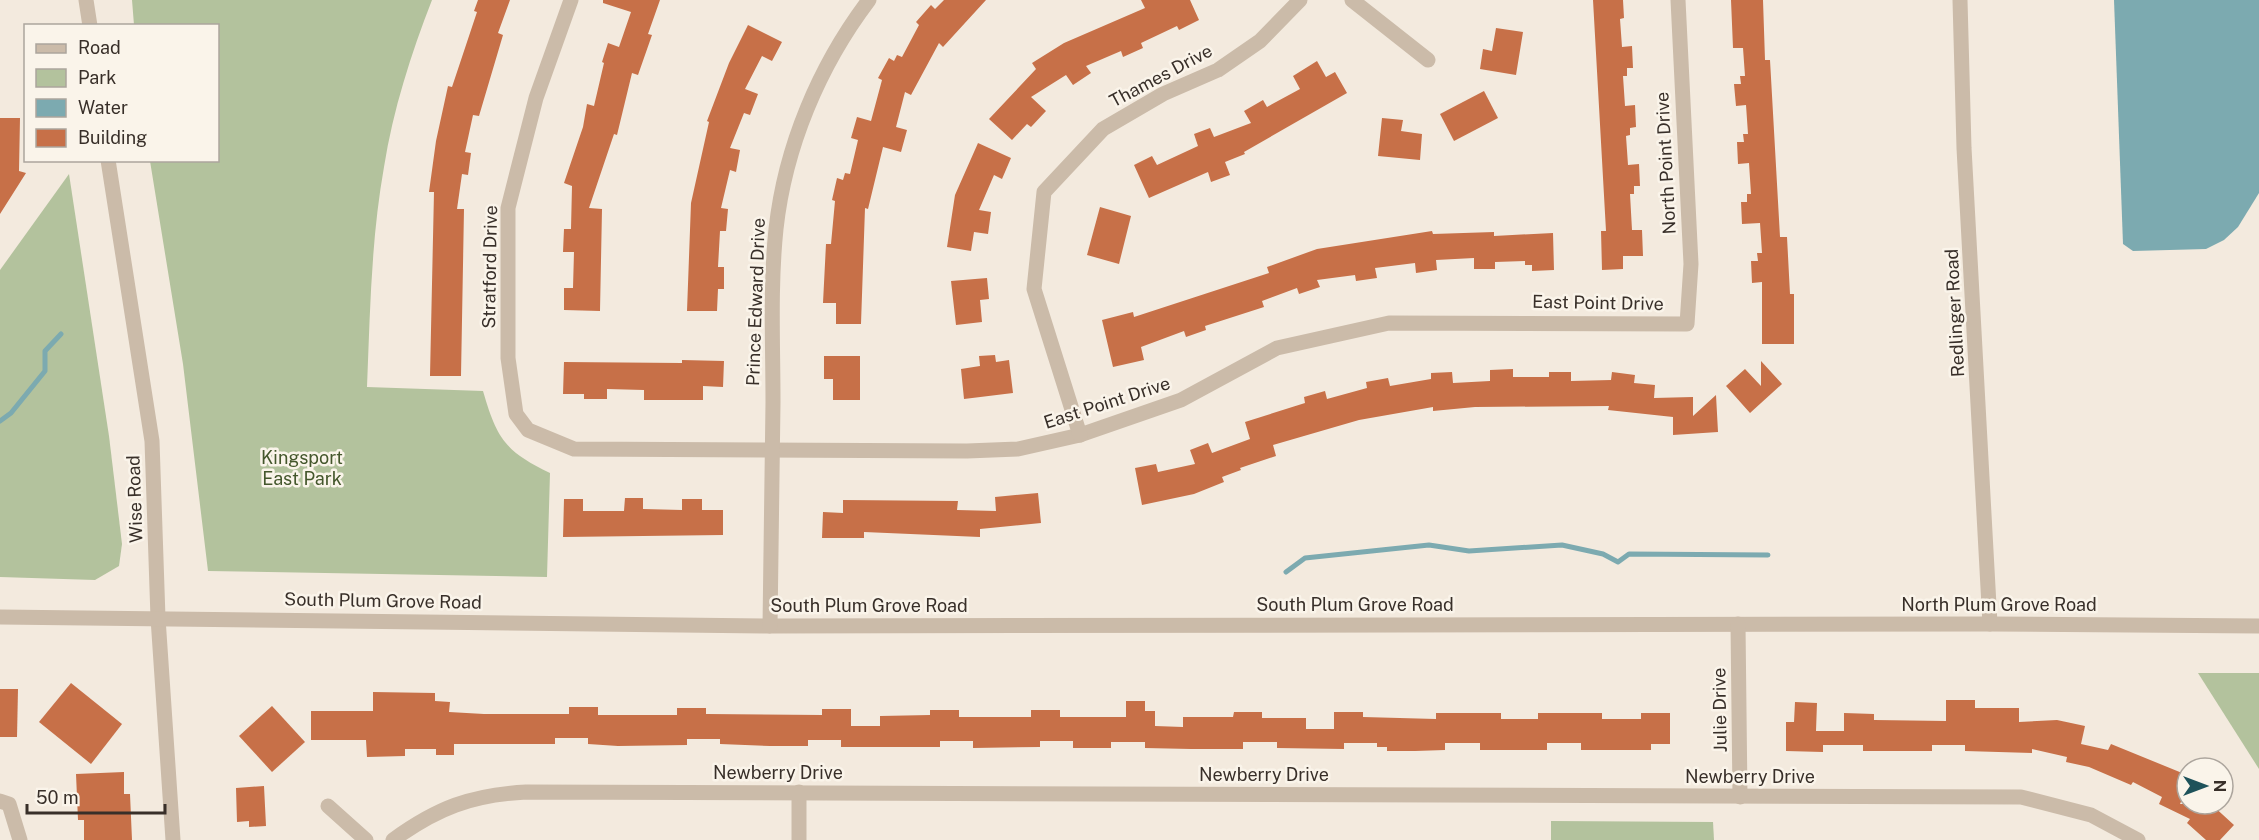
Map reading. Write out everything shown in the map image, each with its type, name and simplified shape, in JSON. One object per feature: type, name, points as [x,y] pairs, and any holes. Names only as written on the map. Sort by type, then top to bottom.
[{"type":"street","points":[[86,0],[90,24]]},
{"type":"street","name":"Stratford Drive","points":[[528,430],[516,414],[508,357],[508,208],[536,98],[571,0]]},
{"type":"street","name":"Prince Edward Drive","points":[[770,626],[774,257],[783,188],[794,143],[825,70],[849,27],[869,0]]},
{"type":"street","name":"Thames Drive","points":[[1080,435],[1034,288],[1044,192],[1103,129],[1163,94],[1218,70],[1260,41],[1300,0]]},
{"type":"street","points":[[1352,0],[1428,60]]},
{"type":"street","name":"North Point Drive","points":[[1678,0],[1691,264],[1687,324]]},
{"type":"street","name":"Redlinger Road","points":[[1960,0],[1964,147],[1990,624]]},
{"type":"street","name":"Wise Road","points":[[108,162],[152,441],[158,618],[173,840]]},
{"type":"street","name":"East Point Drive","points":[[528,430],[574,449],[1018,449],[1080,435],[1181,400],[1276,348],[1389,323],[1687,324]]},
{"type":"street","name":"South Plum Grove Road","points":[[0,617],[770,626],[1738,624]]},
{"type":"street","name":"North Plum Grove Road","points":[[1738,624],[2259,626]]},
{"type":"street","name":"Julie Drive","points":[[1738,624],[1740,797]]},
{"type":"street","points":[[799,792],[799,840]]},
{"type":"street","name":"Newberry Drive","points":[[393,840],[447,807],[493,794],[799,792],[1740,797],[2021,796],[2091,815],[2138,840]]},
{"type":"street","points":[[0,801],[9,804],[20,840]]},
{"type":"street","points":[[328,806],[366,840]]},
{"type":"green space","name":"Kingsport East Park","points":[[132,0],[432,0],[404,82],[392,124],[384,167],[374,249],[367,387],[483,391],[493,421],[505,442],[523,458],[550,473],[547,577],[208,571],[183,364],[150,162],[219,162],[219,24],[134,24]]},
{"type":"green space","points":[[69,174],[109,436],[122,544],[119,566],[95,580],[0,577],[0,270]]},
{"type":"green space","points":[[2198,673],[2259,673],[2259,769]]},
{"type":"green space","points":[[1551,821],[1713,822],[1714,840],[1551,840]]},
{"type":"water","points":[[2114,0],[2259,0],[2259,193],[2238,227],[2224,240],[2206,249],[2133,251],[2123,244]]},
{"type":"building","points":[[478,0],[510,0],[498,33],[503,35],[479,116],[473,115],[465,152],[471,153],[468,175],[462,174],[457,209],[464,209],[461,376],[430,376],[434,192],[429,192],[436,141],[448,86],[452,87],[477,12],[474,11]]},
{"type":"building","points":[[603,0],[660,0],[648,34],[652,35],[638,75],[632,73],[617,135],[614,134],[589,208],[602,209],[600,311],[564,310],[564,288],[573,288],[574,252],[563,252],[564,229],[571,229],[572,186],[564,183],[583,127],[587,104],[594,106],[608,43],[619,47],[631,12],[603,3]]},
{"type":"building","points":[[944,0],[986,0],[943,47],[939,43],[911,95],[905,92],[896,127],[907,130],[901,152],[883,147],[868,209],[865,208],[861,324],[836,324],[836,303],[823,303],[826,244],[831,244],[835,201],[832,200],[837,178],[843,180],[845,173],[850,174],[858,140],[851,138],[857,117],[871,121],[882,80],[878,78],[889,58],[894,61],[897,55],[902,57],[919,25],[916,22],[931,5],[935,9]]},
{"type":"building","points":[[1141,0],[1190,0],[1199,20],[1179,30],[1177,26],[1141,43],[1143,48],[1123,57],[1121,51],[1086,66],[1091,73],[1073,85],[1066,75],[1031,97],[1046,111],[1031,127],[1027,124],[1012,140],[989,119],[1036,69],[1032,63],[1064,43],[1145,8]]},
{"type":"building","points":[[1593,0],[1623,0],[1624,18],[1620,19],[1622,47],[1632,46],[1633,68],[1627,68],[1627,76],[1623,76],[1625,106],[1635,105],[1636,127],[1630,128],[1630,135],[1626,136],[1628,165],[1639,164],[1640,186],[1634,186],[1634,194],[1630,194],[1632,230],[1642,230],[1643,256],[1623,256],[1623,269],[1602,270],[1601,231],[1606,231]]},
{"type":"building","points":[[1731,0],[1763,0],[1765,60],[1770,60],[1780,237],[1787,237],[1790,294],[1794,294],[1794,344],[1762,344],[1762,282],[1752,283],[1751,261],[1758,261],[1757,253],[1762,253],[1760,223],[1742,224],[1741,202],[1747,202],[1747,194],[1751,194],[1749,163],[1738,164],[1737,142],[1744,142],[1743,134],[1748,134],[1746,105],[1736,106],[1734,84],[1741,84],[1740,76],[1745,76],[1743,48],[1733,48]]},
{"type":"building","points":[[748,25],[782,42],[772,61],[762,56],[745,89],[758,94],[750,115],[744,113],[730,148],[740,150],[736,172],[730,170],[721,208],[728,209],[726,231],[720,231],[718,267],[724,267],[724,289],[718,289],[717,311],[687,311],[691,203],[709,122],[707,121],[729,63]]},
{"type":"building","points":[[1496,28],[1523,32],[1516,75],[1480,69],[1483,49],[1492,51]]},
{"type":"building","points":[[1317,61],[1326,77],[1335,72],[1347,93],[1244,152],[1245,154],[1225,162],[1230,175],[1211,182],[1208,172],[1149,198],[1134,165],[1152,156],[1157,165],[1198,146],[1194,134],[1210,128],[1214,137],[1251,123],[1244,111],[1263,100],[1267,107],[1300,89],[1293,76]]},
{"type":"building","points":[[1484,91],[1498,118],[1454,141],[1440,114]]},
{"type":"building","points":[[0,118],[20,118],[19,171],[26,173],[0,214]]},
{"type":"building","points":[[1382,118],[1403,120],[1401,131],[1422,134],[1420,160],[1378,156]]},
{"type":"building","points":[[978,143],[1011,158],[1002,179],[994,175],[979,210],[991,212],[988,234],[974,232],[971,251],[947,247],[955,195]]},
{"type":"building","points":[[1100,207],[1131,216],[1119,264],[1087,255]]},
{"type":"building","points":[[1432,231],[1433,234],[1494,232],[1494,236],[1553,233],[1554,270],[1532,271],[1532,265],[1525,265],[1525,261],[1495,262],[1495,269],[1474,269],[1474,258],[1436,260],[1437,270],[1416,273],[1415,263],[1375,268],[1377,278],[1356,281],[1355,275],[1317,280],[1320,287],[1299,294],[1297,288],[1262,301],[1264,307],[1205,326],[1206,330],[1186,337],[1184,331],[1141,347],[1144,360],[1113,367],[1102,320],[1133,312],[1134,317],[1269,273],[1267,267],[1317,249]]},
{"type":"building","points":[[987,278],[989,299],[980,300],[982,322],[956,325],[951,281]]},
{"type":"building","points":[[995,355],[996,362],[1009,360],[1013,393],[964,399],[961,369],[980,366],[979,356]]},
{"type":"building","points":[[824,356],[860,356],[860,400],[833,400],[833,379],[824,379]]},
{"type":"building","points":[[682,360],[724,361],[723,387],[703,386],[703,400],[644,400],[644,390],[607,389],[607,399],[584,399],[584,394],[563,394],[564,362],[682,363]]},
{"type":"building","points":[[1761,361],[1782,384],[1750,413],[1726,386],[1745,369],[1761,386]]},
{"type":"building","points":[[1513,369],[1513,377],[1549,377],[1549,372],[1571,372],[1571,381],[1611,380],[1612,372],[1635,375],[1634,383],[1655,385],[1654,398],[1693,397],[1693,416],[1716,395],[1718,432],[1673,435],[1673,417],[1608,410],[1609,406],[1475,407],[1433,411],[1433,407],[1359,420],[1273,445],[1276,456],[1240,468],[1241,470],[1222,477],[1224,482],[1194,494],[1142,505],[1135,468],[1156,464],[1158,472],[1195,464],[1190,450],[1208,443],[1212,453],[1250,439],[1245,422],[1305,403],[1304,397],[1325,391],[1327,399],[1367,388],[1366,382],[1388,378],[1390,386],[1431,379],[1431,373],[1452,372],[1453,383],[1490,381],[1490,370]]},
{"type":"building","points":[[1038,493],[1041,523],[980,529],[980,537],[864,532],[864,538],[822,538],[823,512],[843,513],[843,500],[958,501],[957,510],[996,511],[995,497]]},
{"type":"building","points":[[625,498],[643,498],[643,509],[682,510],[682,499],[702,499],[702,510],[723,510],[723,535],[563,537],[564,499],[583,499],[583,511],[624,511]]},
{"type":"building","points":[[71,683],[122,724],[91,764],[39,722]]},
{"type":"building","points":[[0,689],[18,689],[17,737],[0,737]]},
{"type":"building","points":[[373,692],[435,693],[435,701],[450,702],[449,712],[484,714],[569,714],[569,707],[598,707],[598,715],[677,715],[677,708],[706,708],[706,714],[822,715],[822,709],[851,709],[851,726],[880,726],[880,716],[930,715],[930,710],[959,710],[959,717],[1031,717],[1031,710],[1060,710],[1060,717],[1126,717],[1126,701],[1145,701],[1145,711],[1155,711],[1155,726],[1183,727],[1183,717],[1233,717],[1234,712],[1262,712],[1262,718],[1306,718],[1306,729],[1334,729],[1334,712],[1363,712],[1363,717],[1436,719],[1436,713],[1501,713],[1501,719],[1538,719],[1538,713],[1602,713],[1602,719],[1641,719],[1641,713],[1670,713],[1670,744],[1651,744],[1651,750],[1581,750],[1581,743],[1547,743],[1547,750],[1480,750],[1480,743],[1445,743],[1445,750],[1387,751],[1387,747],[1377,747],[1377,743],[1344,743],[1344,749],[1277,748],[1277,742],[1243,742],[1243,749],[1191,749],[1145,748],[1145,742],[1111,742],[1111,748],[1073,748],[1073,741],[1040,741],[1040,747],[973,748],[973,741],[940,741],[940,747],[841,747],[841,740],[808,740],[808,746],[770,746],[720,744],[720,739],[687,739],[687,745],[618,746],[588,744],[588,738],[555,738],[555,744],[454,744],[454,755],[436,755],[436,749],[405,749],[405,756],[367,757],[366,740],[311,740],[311,711],[373,711]]},
{"type":"building","points":[[1946,700],[1975,700],[1975,708],[2019,708],[2019,722],[2057,720],[2085,726],[2081,744],[2108,750],[2111,744],[2175,770],[2175,812],[2159,804],[2162,797],[2133,782],[2131,785],[2089,767],[2066,762],[2067,757],[2032,749],[2032,753],[1965,751],[1965,745],[1932,745],[1932,751],[1863,751],[1863,745],[1823,745],[1823,752],[1786,751],[1786,722],[1794,722],[1795,702],[1817,703],[1816,731],[1844,731],[1844,713],[1874,714],[1874,720],[1946,721]]},
{"type":"building","points":[[272,706],[305,742],[272,772],[239,736]]},
{"type":"building","points":[[124,772],[124,794],[130,794],[132,840],[84,840],[84,820],[78,820],[76,774]]},
{"type":"building","points":[[264,786],[266,826],[249,827],[249,821],[237,822],[236,788]]},
{"type":"building","points":[[2184,816],[2224,816],[2234,825],[2220,840],[2206,840],[2187,823],[2190,819]]},
{"type":"waterway","points":[[0,421],[11,413],[45,371],[45,351],[61,334]]},
{"type":"waterway","points":[[1286,572],[1305,558],[1429,545],[1469,551],[1562,545],[1603,554],[1618,562],[1629,554],[1768,555]]}]
